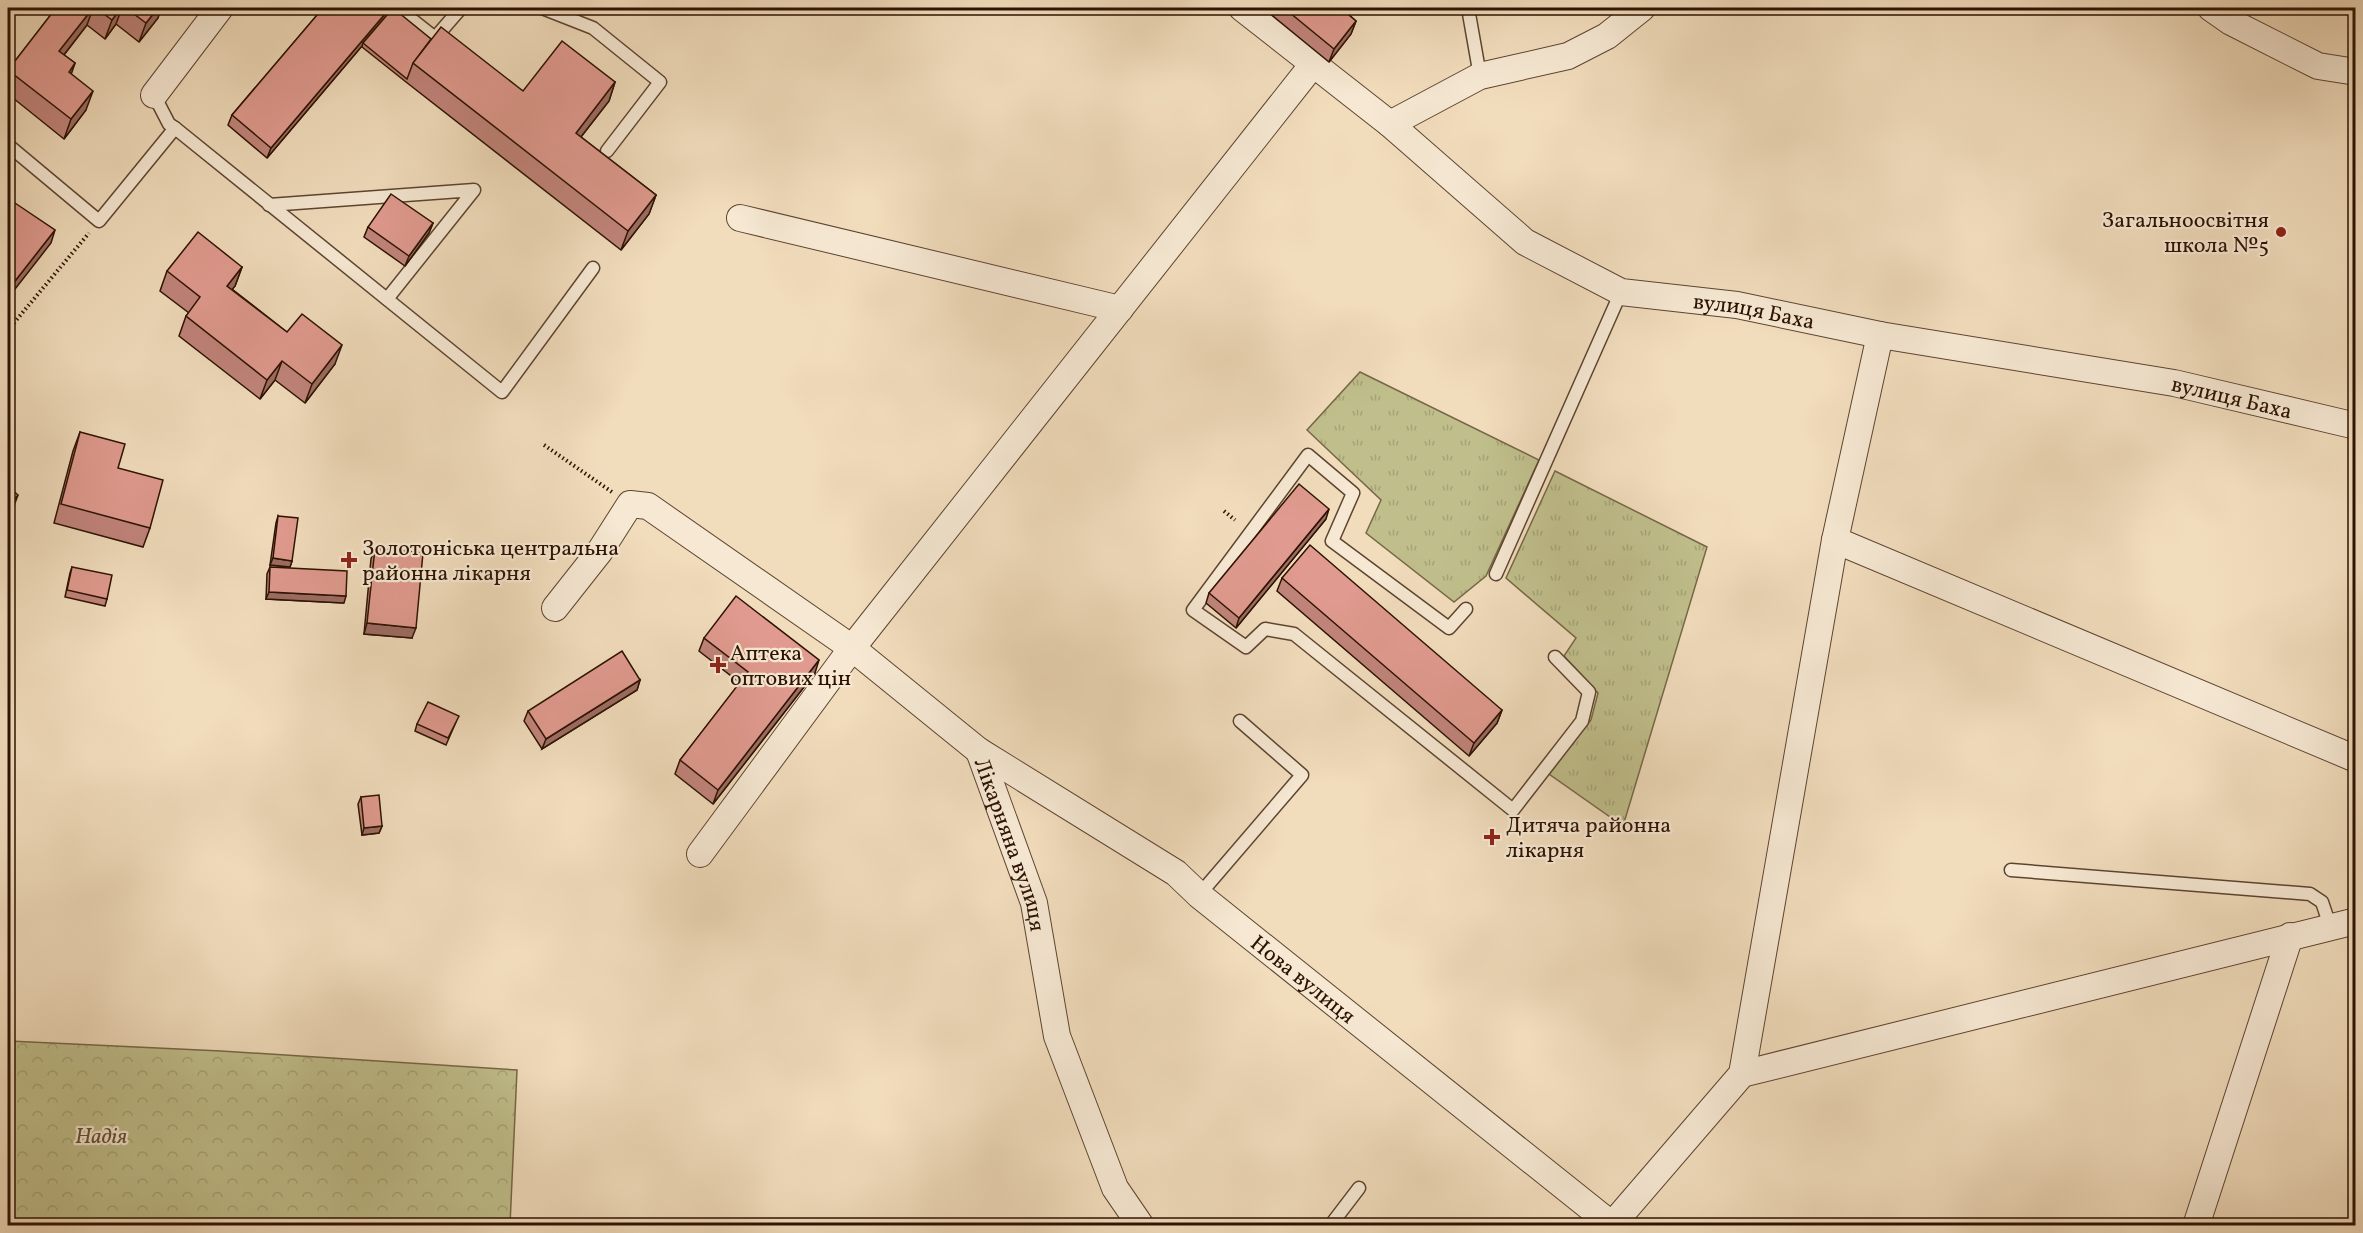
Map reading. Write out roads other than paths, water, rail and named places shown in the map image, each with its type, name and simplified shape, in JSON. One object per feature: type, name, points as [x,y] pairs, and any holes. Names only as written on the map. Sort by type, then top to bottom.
[{"type":"street","points":[[154,95],[220,8]]},
{"type":"street","name":"вулиця Баха","points":[[1242,8],[1390,124],[1525,242],[1621,292],[1737,305],[1880,335],[2174,383],[2355,426]]},
{"type":"street","points":[[1390,124],[1480,76],[1568,56],[1607,36],[1642,8]]},
{"type":"street","points":[[2211,8],[2231,21],[2318,66],[2355,72]]},
{"type":"street","points":[[700,854],[852,648],[1314,63]]},
{"type":"street","points":[[740,218],[1120,309]]},
{"type":"street","points":[[1612,1226],[1742,1074],[1835,540],[1880,335]]},
{"type":"street","name":"Лікарняна вулиця","points":[[555,608],[600,551],[630,504],[648,506],[852,648],[979,751],[1034,903],[1057,1036],[1115,1188],[1141,1226]]},
{"type":"street","points":[[1835,540],[2355,759]]},
{"type":"street","name":"Нова вулиця","points":[[979,751],[1176,873],[1199,895],[1612,1226]]},
{"type":"street","points":[[1742,1074],[2355,921]]},
{"type":"street","points":[[2196,1226],[2290,936]]},
{"type":"lane","points":[[397,8],[435,38],[460,8]]},
{"type":"lane","points":[[542,8],[593,28],[660,82],[607,151]]},
{"type":"lane","points":[[1468,8],[1480,76]]},
{"type":"lane","points":[[154,95],[174,129],[502,392],[593,268]]},
{"type":"lane","points":[[8,145],[99,220],[174,129]]},
{"type":"lane","points":[[269,204],[474,190],[387,299]]},
{"type":"lane","points":[[1496,574],[1621,292]]},
{"type":"lane","points":[[1466,609],[1449,628],[1332,541],[1353,493],[1308,454],[1193,610],[1245,647],[1264,629],[1294,634],[1513,810],[1582,721],[1589,692],[1556,657]]},
{"type":"lane","points":[[1199,895],[1302,775],[1240,721]]},
{"type":"lane","points":[[2011,870],[2310,894],[2322,902],[2330,926]]},
{"type":"lane","points":[[1330,1226],[1359,1188]]},
{"type":"place","name":"Загальноосвітня школа №5","points":[[2281,232]]},
{"type":"place","name":"Золотоніська центральна районна лікарня","points":[[349,560]]},
{"type":"place","name":"Аптека оптових цін","points":[[718,665]]},
{"type":"place","name":"Дитяча районна лікарня","points":[[1492,837]]},
{"type":"park label","name":"Надія","points":[[101,1135]]}]
